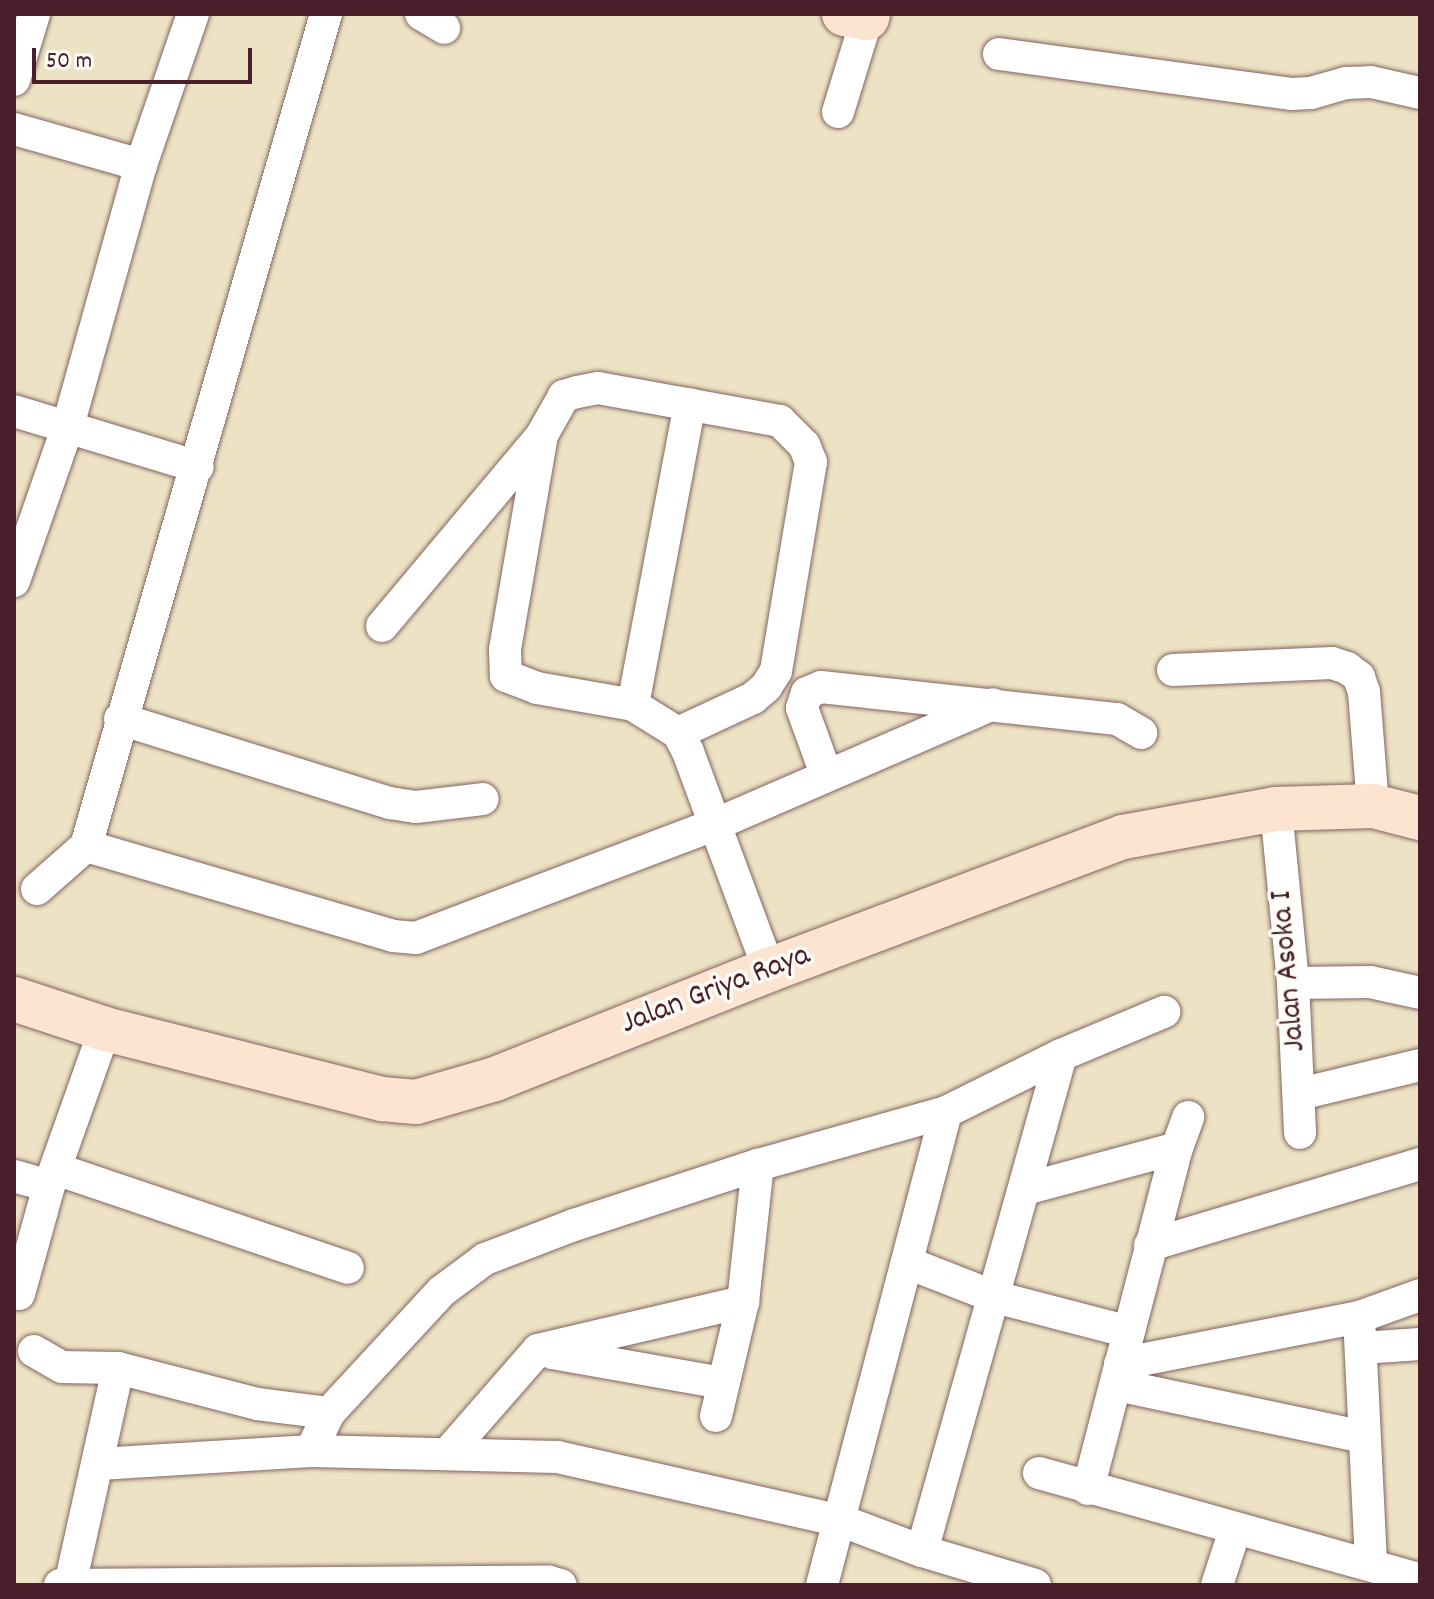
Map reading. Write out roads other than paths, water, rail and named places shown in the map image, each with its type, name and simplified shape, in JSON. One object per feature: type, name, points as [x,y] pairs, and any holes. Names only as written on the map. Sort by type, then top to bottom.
[{"type":"street","points":[[14,80],[34,14]]},
{"type":"street","points":[[14,581],[68,426],[141,165],[193,14]]},
{"type":"street","points":[[37,889],[86,846],[120,719],[198,467],[326,14]]},
{"type":"street","points":[[838,112],[860,15]]},
{"type":"street","points":[[999,54],[1292,94],[1311,93],[1358,82],[1420,93]]},
{"type":"street","points":[[14,129],[141,165]]},
{"type":"street","points":[[382,626],[542,435],[564,396],[598,388],[780,421],[804,445],[811,462],[811,477],[776,671],[766,687],[753,698],[678,733]]},
{"type":"street","points":[[633,705],[690,404]]},
{"type":"street","points":[[14,411],[198,467]]},
{"type":"street","points":[[542,435],[505,650],[506,676],[537,688],[633,705],[678,733],[688,752],[769,970]]},
{"type":"street","points":[[1173,670],[1332,663],[1347,668],[1359,677],[1364,692],[1373,806]]},
{"type":"street","points":[[826,774],[802,708],[807,693],[813,689],[839,687],[1117,719],[1141,733]]},
{"type":"street","points":[[86,846],[411,939],[714,825],[993,704]]},
{"type":"street","points":[[120,719],[390,803],[416,807],[483,799]]},
{"type":"street","name":"Jalan Griya Raya","points":[[14,999],[105,1029],[382,1099],[416,1102],[495,1079],[769,970],[1123,837],[1276,809],[1373,806],[1420,818]]},
{"type":"street","name":"Jalan Asoka I","points":[[1276,809],[1293,983],[1300,1133]]},
{"type":"street","points":[[1293,983],[1370,982],[1420,993]]},
{"type":"street","points":[[311,1451],[329,1413],[442,1291],[485,1259],[574,1225],[758,1165],[946,1112],[1061,1055],[1164,1012]]},
{"type":"street","points":[[19,1294],[52,1177],[105,1029]]},
{"type":"street","points":[[922,1551],[1061,1055]]},
{"type":"street","points":[[1300,1094],[1420,1065]]},
{"type":"street","points":[[822,1585],[842,1521],[946,1112]]},
{"type":"street","points":[[1088,1489],[1150,1245],[1188,1117]]},
{"type":"street","points":[[1025,1189],[1177,1148]]},
{"type":"street","points":[[716,1416],[743,1302],[758,1165]]},
{"type":"street","points":[[1150,1245],[1420,1167]]},
{"type":"street","points":[[14,1176],[52,1177],[348,1268]]},
{"type":"street","points":[[908,1263],[995,1297],[1129,1332]]},
{"type":"street","points":[[1360,1332],[1420,1295]]},
{"type":"street","points":[[449,1452],[538,1350],[743,1302]]},
{"type":"street","points":[[1119,1374],[1360,1332],[1420,1344]]},
{"type":"street","points":[[1360,1332],[1371,1565]]},
{"type":"street","points":[[538,1350],[722,1383]]},
{"type":"street","points":[[34,1351],[62,1367],[118,1368],[257,1404],[329,1413]]},
{"type":"street","points":[[118,1368],[99,1464],[66,1584],[549,1582],[561,1585]]},
{"type":"street","points":[[1119,1374],[1363,1437]]},
{"type":"street","points":[[99,1464],[311,1451],[557,1457],[842,1521],[922,1551],[1035,1585]]},
{"type":"street","points":[[1039,1473],[1415,1578]]},
{"type":"street","points":[[1217,1585],[1235,1530]]}]
